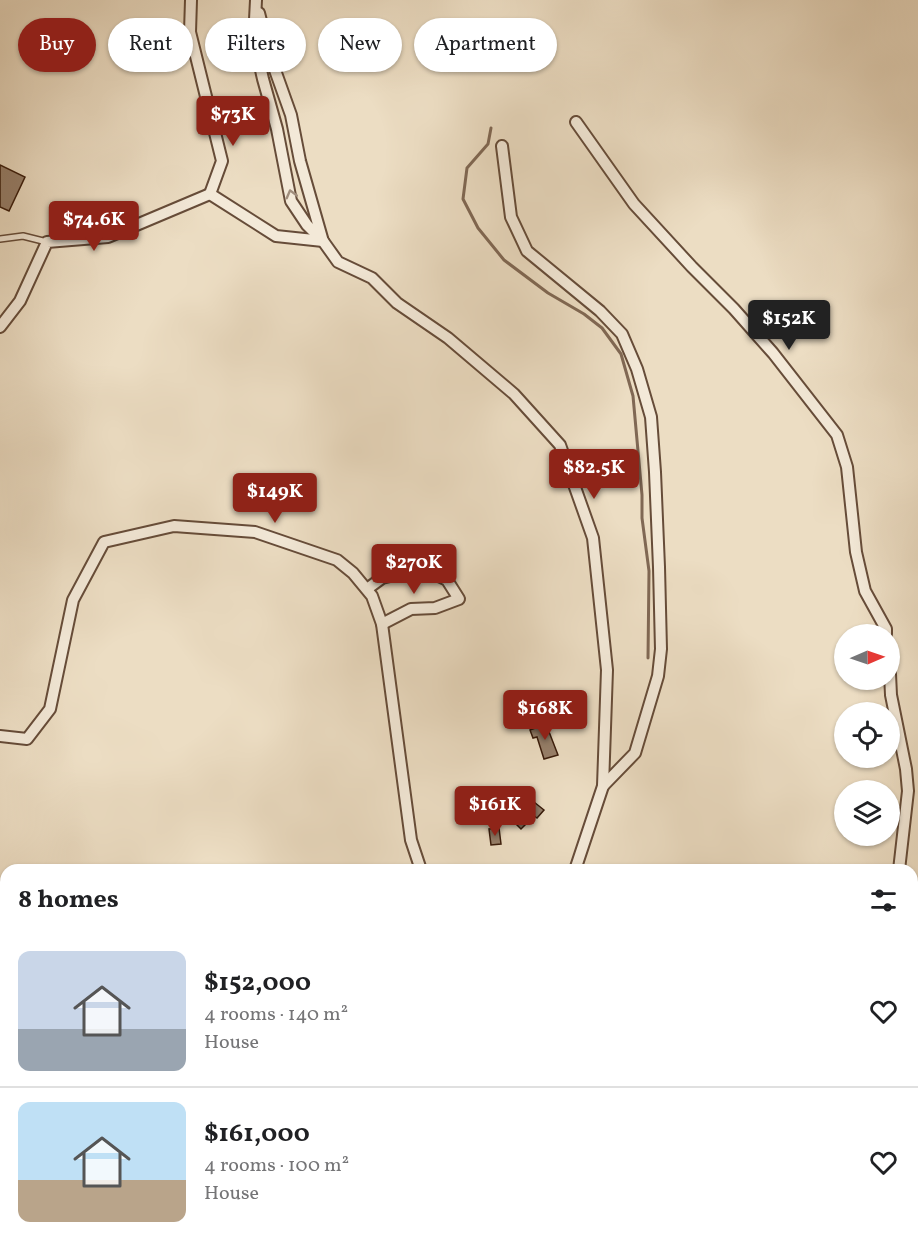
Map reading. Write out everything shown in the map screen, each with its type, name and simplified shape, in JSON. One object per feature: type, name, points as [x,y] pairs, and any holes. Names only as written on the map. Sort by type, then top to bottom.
[{"type":"street","points":[[0,327],[20,301],[47,242],[108,237],[210,194],[222,161],[190,32],[191,0]]},
{"type":"street","points":[[256,1],[270,56],[291,115],[300,161],[323,241]]},
{"type":"street","points":[[256,1],[254,39],[262,79],[277,129],[291,201],[306,225],[323,241],[338,262],[372,278],[397,303],[448,338],[514,394],[560,446],[593,538],[607,670],[603,786],[577,864]]},
{"type":"street","points":[[576,122],[634,204],[734,309],[837,435],[847,466],[856,552],[865,591],[883,624]]},
{"type":"street","points":[[502,146],[511,218],[527,250],[600,311],[622,334],[637,369],[651,417],[661,649],[658,676],[635,753],[603,786]]},
{"type":"street","points":[[210,194],[276,236],[323,241]]},
{"type":"street","points":[[0,736],[27,739],[50,709],[73,600],[104,542],[174,526],[255,532],[338,560],[353,573],[372,596],[382,624],[411,840],[419,864]]},
{"type":"street","points":[[366,589],[382,578],[406,572],[428,571],[447,580],[459,599],[435,608],[411,609],[382,624]]},
{"type":"street","points":[[892,690],[908,791],[900,864]]},
{"type":"lane","points":[[0,239],[23,236],[47,242]]},
{"type":"building","points":[[0,165],[25,177],[9,211],[0,207]]},
{"type":"building","points":[[546,724],[558,755],[544,759],[537,737],[533,738],[530,730]]},
{"type":"building","points":[[529,798],[544,810],[521,829],[514,822],[526,810],[522,806]]},
{"type":"building","points":[[499,828],[501,844],[491,845],[489,829]]},
{"type":"waterway","points":[[491,128],[488,144],[467,168],[463,199],[478,228],[504,260],[548,293],[584,314],[602,328],[621,354],[633,396],[642,518],[649,571],[648,658]]}]
